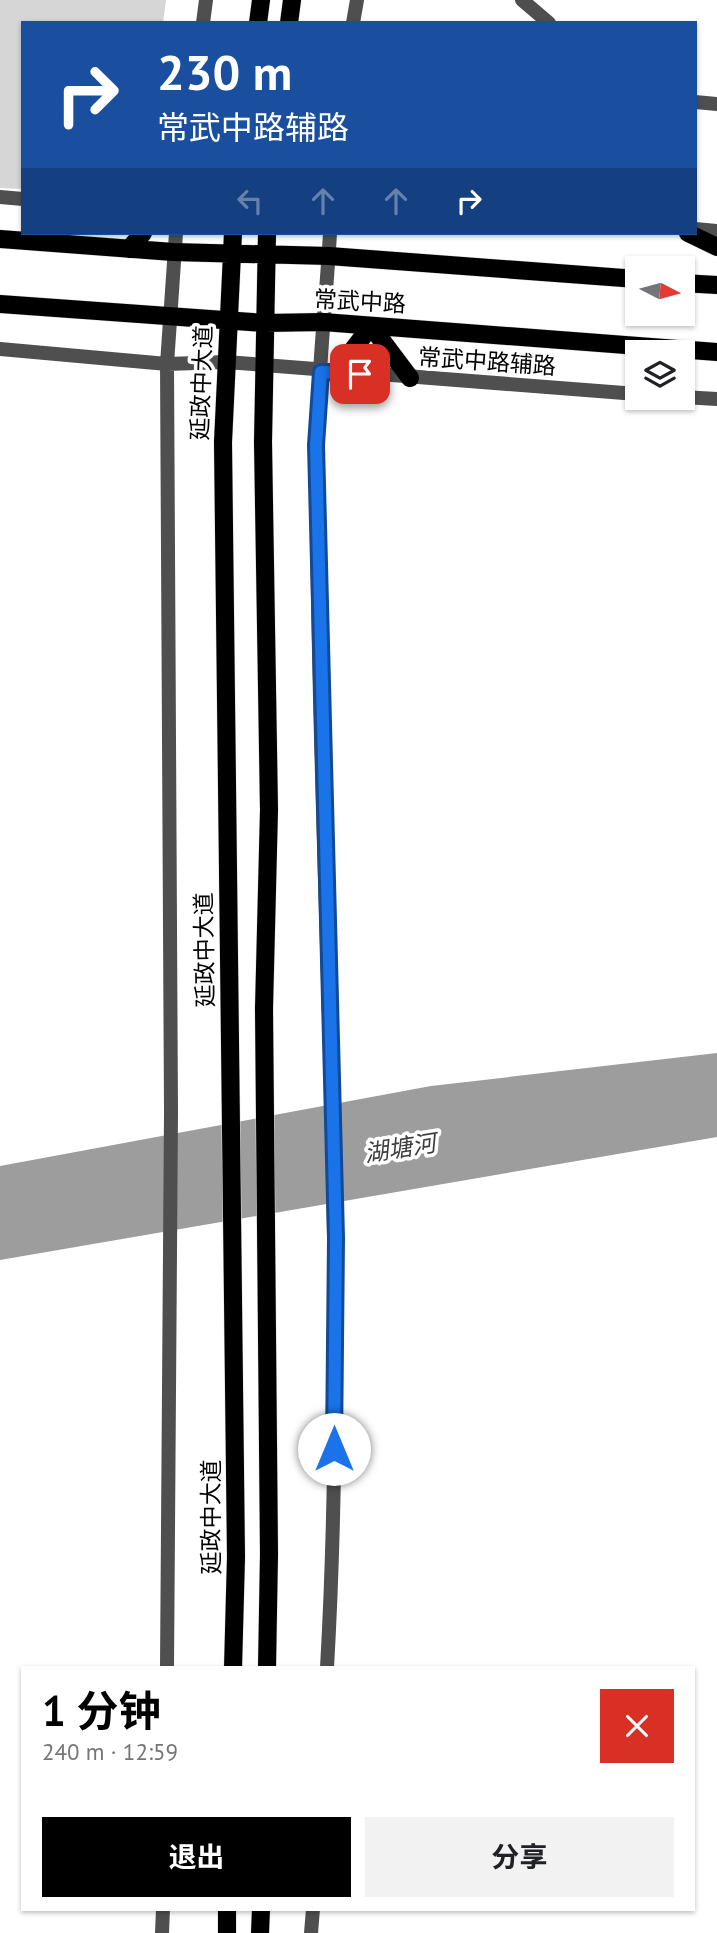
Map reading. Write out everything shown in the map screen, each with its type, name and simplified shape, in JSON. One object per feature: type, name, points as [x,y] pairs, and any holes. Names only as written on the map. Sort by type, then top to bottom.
[{"type":"main road","points":[[258,21],[261,0]]},
{"type":"main road","points":[[289,21],[292,0]]},
{"type":"main road","points":[[114,235],[128,248],[140,235]]},
{"type":"main road","name":"延政中大道","points":[[233,235],[223,442],[236,1557],[233,1666]]},
{"type":"main road","points":[[267,235],[264,367],[269,810],[264,1008],[269,1554],[267,1666]]},
{"type":"main road","points":[[692,235],[717,247]]},
{"type":"main road","name":"常武中路","points":[[0,239],[173,252],[329,256],[625,278]]},
{"type":"main road","points":[[695,284],[717,285]]},
{"type":"main road","name":"常武中路","points":[[0,303],[227,321],[323,322],[717,352]]},
{"type":"main road","points":[[328,372],[371,326],[410,378]]},
{"type":"main road","points":[[227,1933],[228,1911]]},
{"type":"main road","points":[[260,1933],[261,1911]]},
{"type":"street","points":[[203,21],[206,0]]},
{"type":"street","points":[[353,21],[356,0]]},
{"type":"street","points":[[522,0],[547,21]]},
{"type":"street","points":[[697,102],[717,104]]},
{"type":"street","points":[[0,197],[21,199]]},
{"type":"street","points":[[697,229],[717,231]]},
{"type":"street","points":[[167,1666],[171,1112],[167,364],[176,235]]},
{"type":"street","points":[[327,1666],[333,1552],[336,1238],[316,445],[328,372],[323,322],[330,235]]},
{"type":"street","name":"常武中路辅路","points":[[0,349],[167,364],[226,362],[625,393]]},
{"type":"street","points":[[695,398],[717,399]]},
{"type":"street","points":[[162,1933],[163,1911]]},
{"type":"street","points":[[312,1933],[313,1911]]},
{"type":"shaded area","points":[[0,0],[166,0],[163,21],[21,21],[21,189],[0,188]]},
{"type":"water","name":"湖塘河","points":[[717,1053],[717,1137],[0,1260],[0,1166],[431,1086]]},
{"type":"route","points":[[334,1449],[336,1238],[316,445],[321,372],[360,374]]}]
